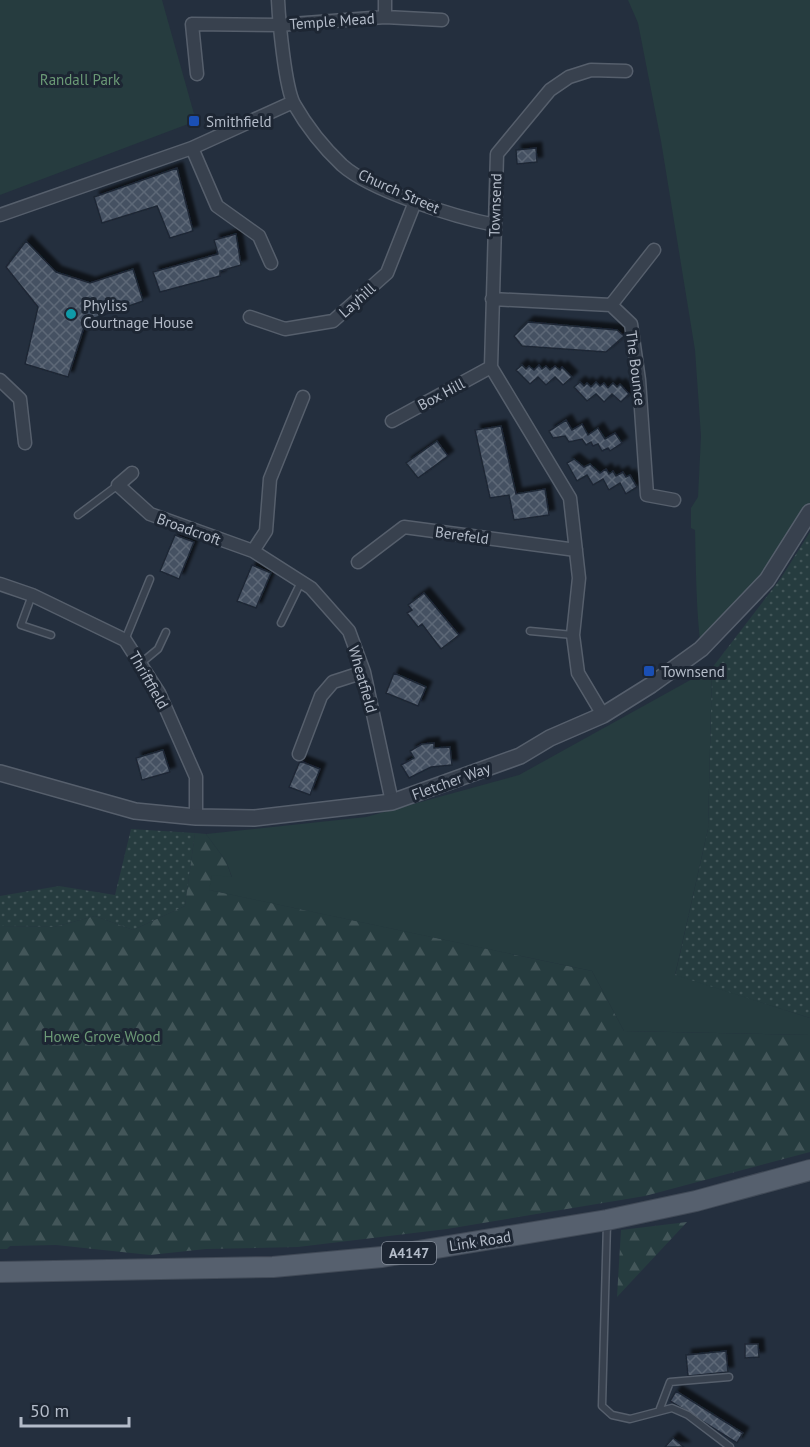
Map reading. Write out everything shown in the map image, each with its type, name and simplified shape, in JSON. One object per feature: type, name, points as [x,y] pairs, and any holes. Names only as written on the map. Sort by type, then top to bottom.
[{"type":"main road","name":"Link Road","points":[[0,1272],[284,1266],[382,1257],[608,1220],[696,1201],[810,1170]]},
{"type":"street","name":"Church Street","points":[[278,0],[279,25],[293,102],[315,135],[343,166],[415,202],[468,220],[495,225]]},
{"type":"street","name":"Temple Mead","points":[[385,0],[385,17]]},
{"type":"street","name":"Temple Mead","points":[[196,75],[192,24],[279,25],[385,17],[442,20]]},
{"type":"street","name":"Townsend","points":[[491,367],[496,154],[550,90],[569,77],[591,70],[626,71]]},
{"type":"street","points":[[0,215],[192,148],[293,102]]},
{"type":"street","points":[[192,148],[217,206],[259,236],[271,263]]},
{"type":"street","name":"Layhill","points":[[250,317],[285,329],[333,321],[387,273],[415,202]]},
{"type":"street","points":[[492,299],[611,305],[654,249]]},
{"type":"street","name":"The Bounce","points":[[611,305],[631,324],[639,380],[647,495],[674,500]]},
{"type":"street","points":[[491,367],[570,498],[579,578],[573,635],[578,673],[603,715]]},
{"type":"street","name":"Box Hill","points":[[392,421],[491,367]]},
{"type":"street","points":[[0,380],[20,399],[25,443]]},
{"type":"street","points":[[253,551],[266,531],[270,479],[303,397]]},
{"type":"street","points":[[118,485],[132,473]]},
{"type":"street","name":"Broadcroft","points":[[118,485],[150,514],[253,551]]},
{"type":"street","name":"Fletcher Way","points":[[0,773],[135,812],[196,817],[254,818],[392,802],[520,756],[550,738],[603,715],[651,685],[701,649],[767,579],[810,512]]},
{"type":"street","name":"Berefeld","points":[[358,562],[404,527],[576,550]]},
{"type":"street","name":"Wheatfield","points":[[253,551],[310,588],[349,631],[364,672],[392,802]]},
{"type":"street","name":"Thriftfield","points":[[0,584],[32,596],[125,640],[159,693],[196,777],[196,817]]},
{"type":"street","points":[[299,754],[321,696],[333,682],[364,672]]},
{"type":"lane","points":[[78,515],[118,485]]},
{"type":"lane","points":[[125,640],[150,579]]},
{"type":"lane","points":[[281,623],[301,582]]},
{"type":"lane","points":[[32,596],[21,625],[51,635]]},
{"type":"lane","points":[[530,631],[573,635]]},
{"type":"lane","points":[[141,663],[159,649],[166,632]]},
{"type":"lane","points":[[608,1220],[601,1403],[612,1415],[622,1418],[644,1417],[672,1408],[688,1415],[730,1447]]},
{"type":"lane","points":[[658,1412],[670,1382],[729,1377]]},
{"type":"green space","name":"Randall Park","points":[[0,0],[162,0],[196,121],[0,195]]},
{"type":"green space","points":[[628,0],[810,0],[810,512],[767,580],[701,649],[695,530],[691,528],[691,508],[698,497],[701,436],[695,350],[661,141],[638,23]]},
{"type":"green space","points":[[810,532],[810,1018],[675,976],[708,829],[712,668],[781,578]]},
{"type":"green space","points":[[712,668],[708,829],[675,975],[810,1018],[810,1035],[624,1031],[592,971],[209,890],[212,875],[232,877],[226,861],[206,834],[366,817],[519,775]]},
{"type":"green space","points":[[131,829],[195,833],[185,906],[133,930],[95,916],[54,927],[0,926],[0,896],[59,886],[115,895]]},
{"type":"green space","name":"Howe Grove Wood","points":[[195,833],[206,834],[226,861],[232,878],[212,876],[210,890],[592,971],[624,1031],[810,1035],[810,1152],[645,1196],[447,1229],[298,1247],[206,1249],[150,1255],[56,1245],[10,1246],[7,1249],[0,1249],[0,926],[54,927],[95,916],[133,930],[185,906]]},
{"type":"green space","points":[[687,1222],[617,1297],[621,1230]]},
{"type":"building","points":[[536,148],[537,162],[517,164],[516,150]]},
{"type":"building","points":[[177,168],[193,231],[170,238],[157,206],[102,223],[94,197]]},
{"type":"building","points":[[236,234],[241,265],[220,271],[220,276],[160,292],[153,272],[218,254],[214,240]]},
{"type":"building","name":"Phyliss Courtnage House","points":[[26,241],[56,272],[90,283],[133,269],[143,301],[86,321],[68,377],[25,364],[38,307],[6,267]]},
{"type":"building","points":[[528,322],[617,330],[624,336],[606,352],[522,346],[514,336]]},
{"type":"building","points":[[522,365],[526,369],[529,366],[534,370],[539,365],[542,369],[546,366],[550,370],[555,366],[560,370],[562,367],[572,377],[563,385],[555,377],[546,385],[538,377],[530,384],[516,370]]},
{"type":"building","points":[[580,382],[584,386],[587,383],[591,387],[596,382],[600,386],[604,383],[608,388],[613,383],[617,387],[620,384],[629,394],[621,402],[612,394],[604,402],[596,394],[587,401],[574,387]]},
{"type":"building","points":[[566,420],[572,430],[582,424],[588,435],[598,428],[605,439],[615,433],[622,443],[610,451],[608,448],[602,451],[598,444],[593,446],[591,442],[586,445],[582,439],[569,442],[565,436],[553,438],[549,431]]},
{"type":"building","points":[[501,426],[516,494],[545,489],[549,515],[514,520],[509,495],[490,498],[475,430]]},
{"type":"building","points":[[437,441],[448,456],[418,478],[406,463]]},
{"type":"building","points":[[574,459],[584,467],[590,464],[600,473],[606,469],[609,474],[613,471],[616,476],[623,472],[626,477],[630,475],[637,487],[626,494],[620,483],[609,490],[603,479],[593,485],[587,475],[577,481],[567,463]]},
{"type":"building","points":[[175,535],[194,542],[179,579],[160,571]]},
{"type":"building","points":[[252,565],[271,573],[256,608],[237,601]]},
{"type":"building","points":[[424,593],[459,635],[441,649],[422,624],[418,627],[407,613],[412,610],[408,605]]},
{"type":"building","points":[[394,673],[426,687],[418,706],[386,693]]},
{"type":"building","points":[[434,743],[434,748],[450,747],[452,765],[431,767],[409,778],[401,765],[414,758],[410,751],[422,744]]},
{"type":"building","points":[[163,750],[170,772],[142,780],[136,758]]},
{"type":"building","points":[[300,761],[320,769],[310,795],[289,787]]},
{"type":"building","points":[[745,1344],[758,1344],[759,1357],[745,1358]]},
{"type":"building","points":[[726,1351],[728,1372],[688,1376],[686,1355]]},
{"type":"building","points":[[676,1391],[743,1433],[737,1443],[670,1401]]},
{"type":"building","points":[[673,1438],[684,1447],[665,1447]]},
{"type":"place","name":"Smithfield","points":[[194,121]]},
{"type":"place","name":"Phyliss Courtnage House","points":[[71,314]]},
{"type":"place","name":"Townsend","points":[[649,671]]}]
